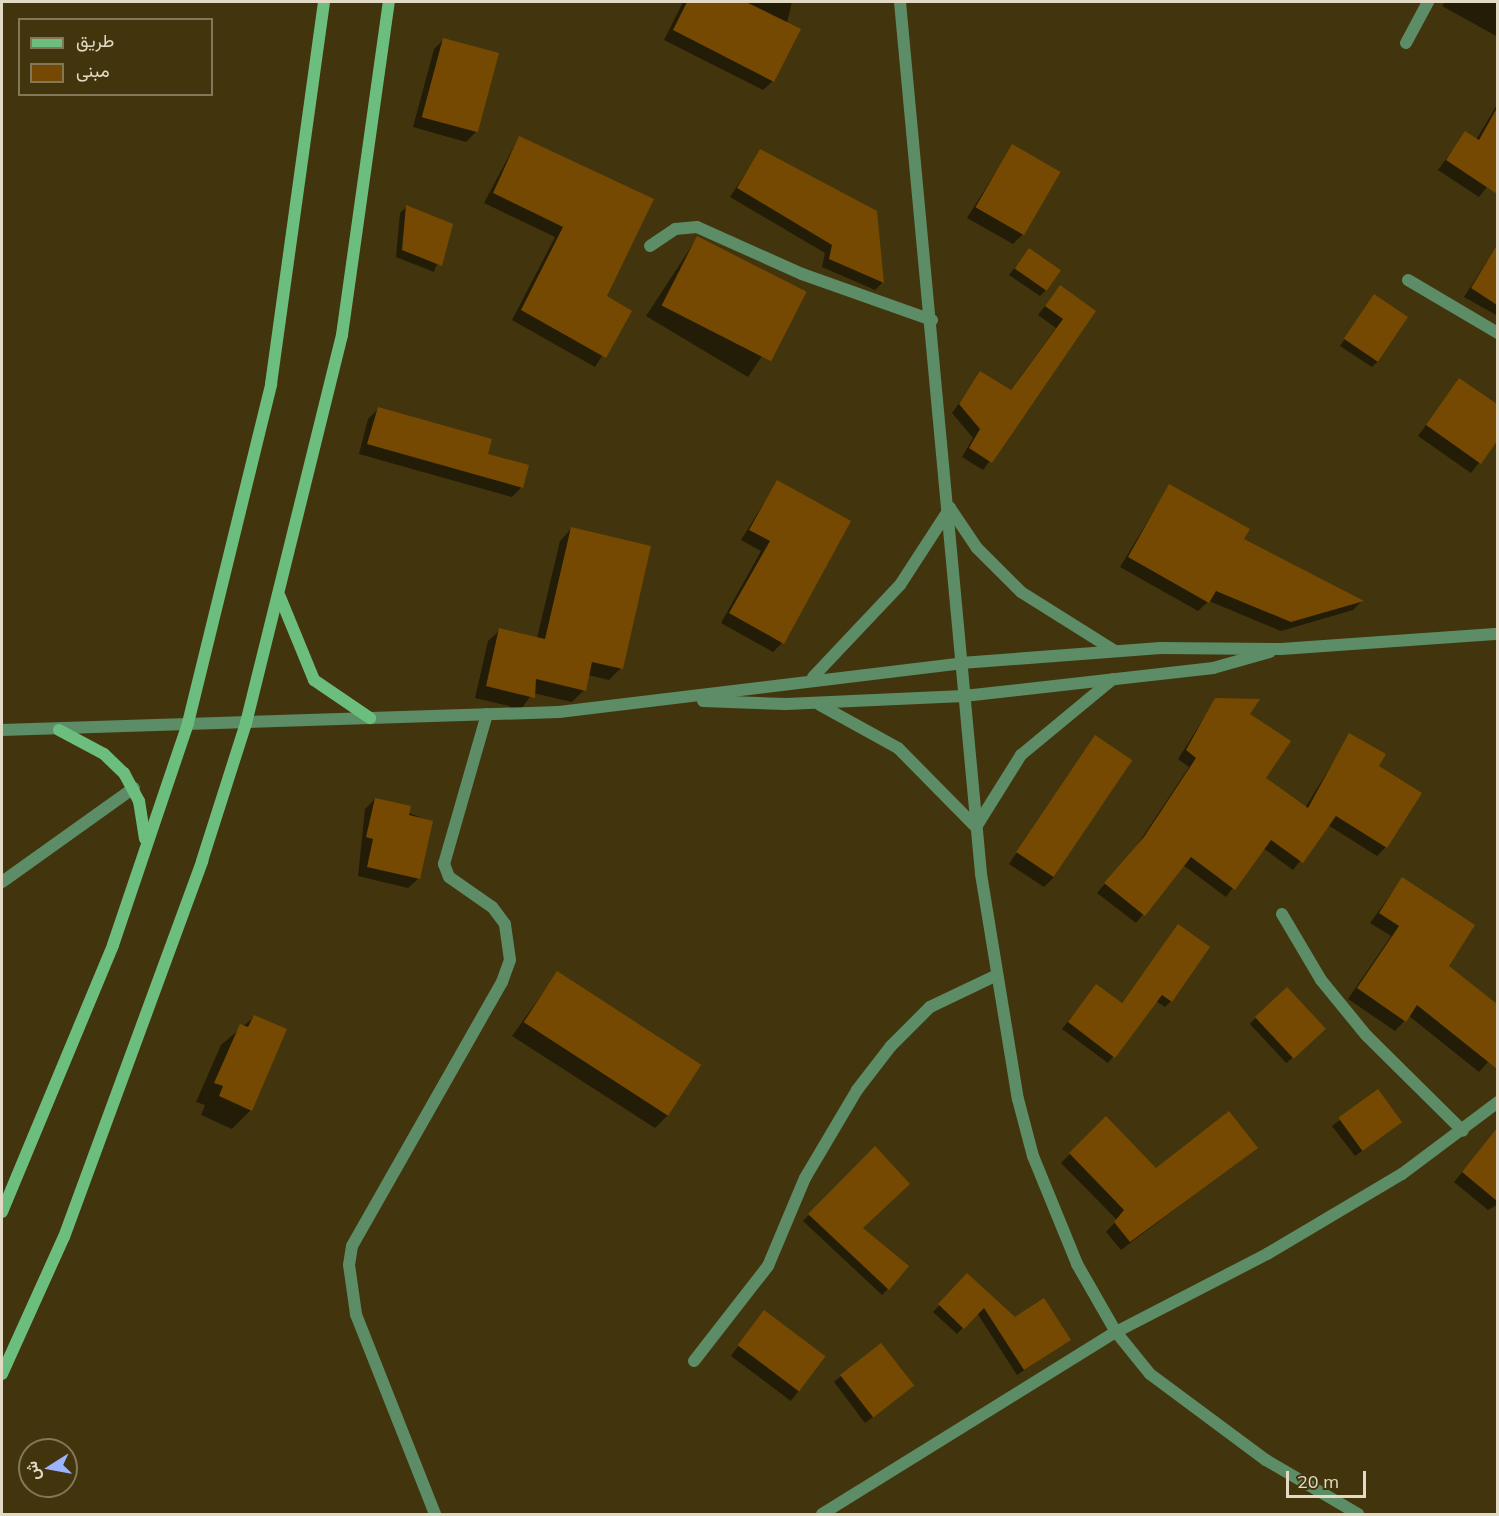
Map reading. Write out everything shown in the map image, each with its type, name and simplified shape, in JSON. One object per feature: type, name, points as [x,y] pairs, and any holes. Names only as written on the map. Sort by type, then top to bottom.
[{"type":"main road","points":[[2,1212],[113,945],[146,841],[188,723],[271,384],[324,2]]},
{"type":"main road","points":[[2,1374],[64,1237],[202,861],[246,723],[280,597],[342,335],[389,2]]},
{"type":"main road","points":[[280,597],[314,680],[370,718]]},
{"type":"main road","points":[[59,730],[104,753],[134,788],[146,841]]},
{"type":"street","points":[[900,2],[950,508],[976,828],[997,975],[1033,1155],[1077,1264],[1116,1332],[1172,1392],[1266,1460],[1358,1515]]},
{"type":"street","points":[[1406,43],[1428,2]]},
{"type":"street","points":[[650,246],[675,229],[697,226],[802,274],[932,320]]},
{"type":"street","points":[[1408,280],[1497,333]]},
{"type":"street","points":[[950,508],[977,548],[1021,592],[1115,651]]},
{"type":"street","points":[[813,677],[900,585],[950,508]]},
{"type":"street","points":[[684,700],[813,677],[961,663],[1115,651],[1281,649],[1497,634]]},
{"type":"street","points":[[2,730],[59,730],[188,723],[487,714],[684,700],[816,703],[964,696],[1213,668],[1281,649]]},
{"type":"street","points":[[976,828],[1021,755],[1113,679]]},
{"type":"street","points":[[816,703],[898,748],[976,828]]},
{"type":"street","points":[[435,1515],[356,1314],[349,1265],[352,1246],[502,982],[510,960],[505,924],[492,907],[449,877],[444,864],[487,714]]},
{"type":"street","points":[[2,882],[134,788]]},
{"type":"street","points":[[1282,914],[1305,958],[1351,1017],[1462,1131]]},
{"type":"street","points":[[694,1361],[768,1266],[805,1178],[857,1090],[891,1046],[930,1007],[997,975]]},
{"type":"street","points":[[822,1515],[1116,1332],[1267,1254],[1462,1131],[1497,1102]]},
{"type":"building","points":[[687,2],[746,2],[801,29],[774,82],[673,30]]},
{"type":"building","points":[[443,38],[499,53],[478,132],[422,117]]},
{"type":"building","points":[[1497,108],[1497,194],[1446,160],[1465,131],[1479,140]]},
{"type":"building","points":[[519,136],[654,199],[607,296],[632,311],[606,358],[521,310],[563,227],[493,193]]},
{"type":"building","points":[[1012,144],[1060,172],[1024,235],[976,207]]},
{"type":"building","points":[[760,149],[877,211],[884,283],[829,259],[832,245],[737,188]]},
{"type":"building","points":[[406,205],[453,224],[442,266],[402,250]]},
{"type":"building","points":[[697,236],[807,292],[771,361],[662,305]]},
{"type":"building","points":[[1497,245],[1497,305],[1471,288]]},
{"type":"building","points":[[1029,248],[1061,270],[1047,291],[1015,268]]},
{"type":"building","points":[[1060,285],[1096,311],[992,463],[969,448],[980,429],[959,404],[980,371],[1011,390],[1063,319],[1045,306]]},
{"type":"building","points":[[1374,294],[1408,317],[1378,362],[1344,339]]},
{"type":"building","points":[[1459,378],[1497,404],[1497,441],[1481,464],[1426,425]]},
{"type":"building","points":[[378,407],[492,439],[488,454],[529,465],[523,488],[367,444]]},
{"type":"building","points":[[777,480],[851,521],[784,644],[729,613],[770,541],[749,530]]},
{"type":"building","points":[[1169,484],[1250,529],[1244,539],[1364,601],[1291,622],[1216,591],[1209,603],[1128,557]]},
{"type":"building","points":[[571,527],[651,546],[623,669],[592,662],[586,691],[536,679],[535,698],[486,686],[499,628],[545,639]]},
{"type":"building","points":[[1215,698],[1260,699],[1250,714],[1291,741],[1266,778],[1308,808],[1349,733],[1386,754],[1379,766],[1422,793],[1387,848],[1336,816],[1303,863],[1271,840],[1235,890],[1191,857],[1145,916],[1104,883],[1144,837],[1196,758],[1186,750]]},
{"type":"building","points":[[1095,735],[1132,760],[1053,877],[1016,852]]},
{"type":"building","points":[[375,798],[411,806],[409,815],[433,821],[420,879],[367,867],[373,839],[366,837]]},
{"type":"building","points":[[1402,877],[1475,925],[1449,966],[1497,1004],[1497,1069],[1417,1005],[1406,1022],[1357,988],[1399,926],[1379,913]]},
{"type":"building","points":[[1178,924],[1210,947],[1172,1002],[1162,995],[1115,1058],[1068,1022],[1096,984],[1122,1003]]},
{"type":"building","points":[[557,971],[701,1065],[668,1116],[524,1022]]},
{"type":"building","points":[[1287,987],[1326,1029],[1294,1059],[1255,1017]]},
{"type":"building","points":[[254,1015],[287,1029],[252,1111],[219,1096],[223,1086],[214,1083],[240,1024],[248,1027]]},
{"type":"building","points":[[1378,1089],[1402,1122],[1362,1151],[1338,1118]]},
{"type":"building","points":[[1229,1111],[1258,1148],[1130,1242],[1114,1222],[1124,1210],[1069,1153],[1106,1116],[1156,1168]]},
{"type":"building","points":[[1497,1128],[1497,1201],[1462,1172]]},
{"type":"building","points":[[875,1146],[910,1184],[863,1228],[909,1266],[889,1290],[808,1214]]},
{"type":"building","points":[[967,1273],[1015,1317],[1044,1298],[1071,1340],[1024,1370],[984,1308],[964,1329],[938,1304]]},
{"type":"building","points":[[764,1310],[825,1356],[799,1391],[738,1345]]},
{"type":"building","points":[[881,1343],[914,1386],[873,1418],[840,1375]]}]
